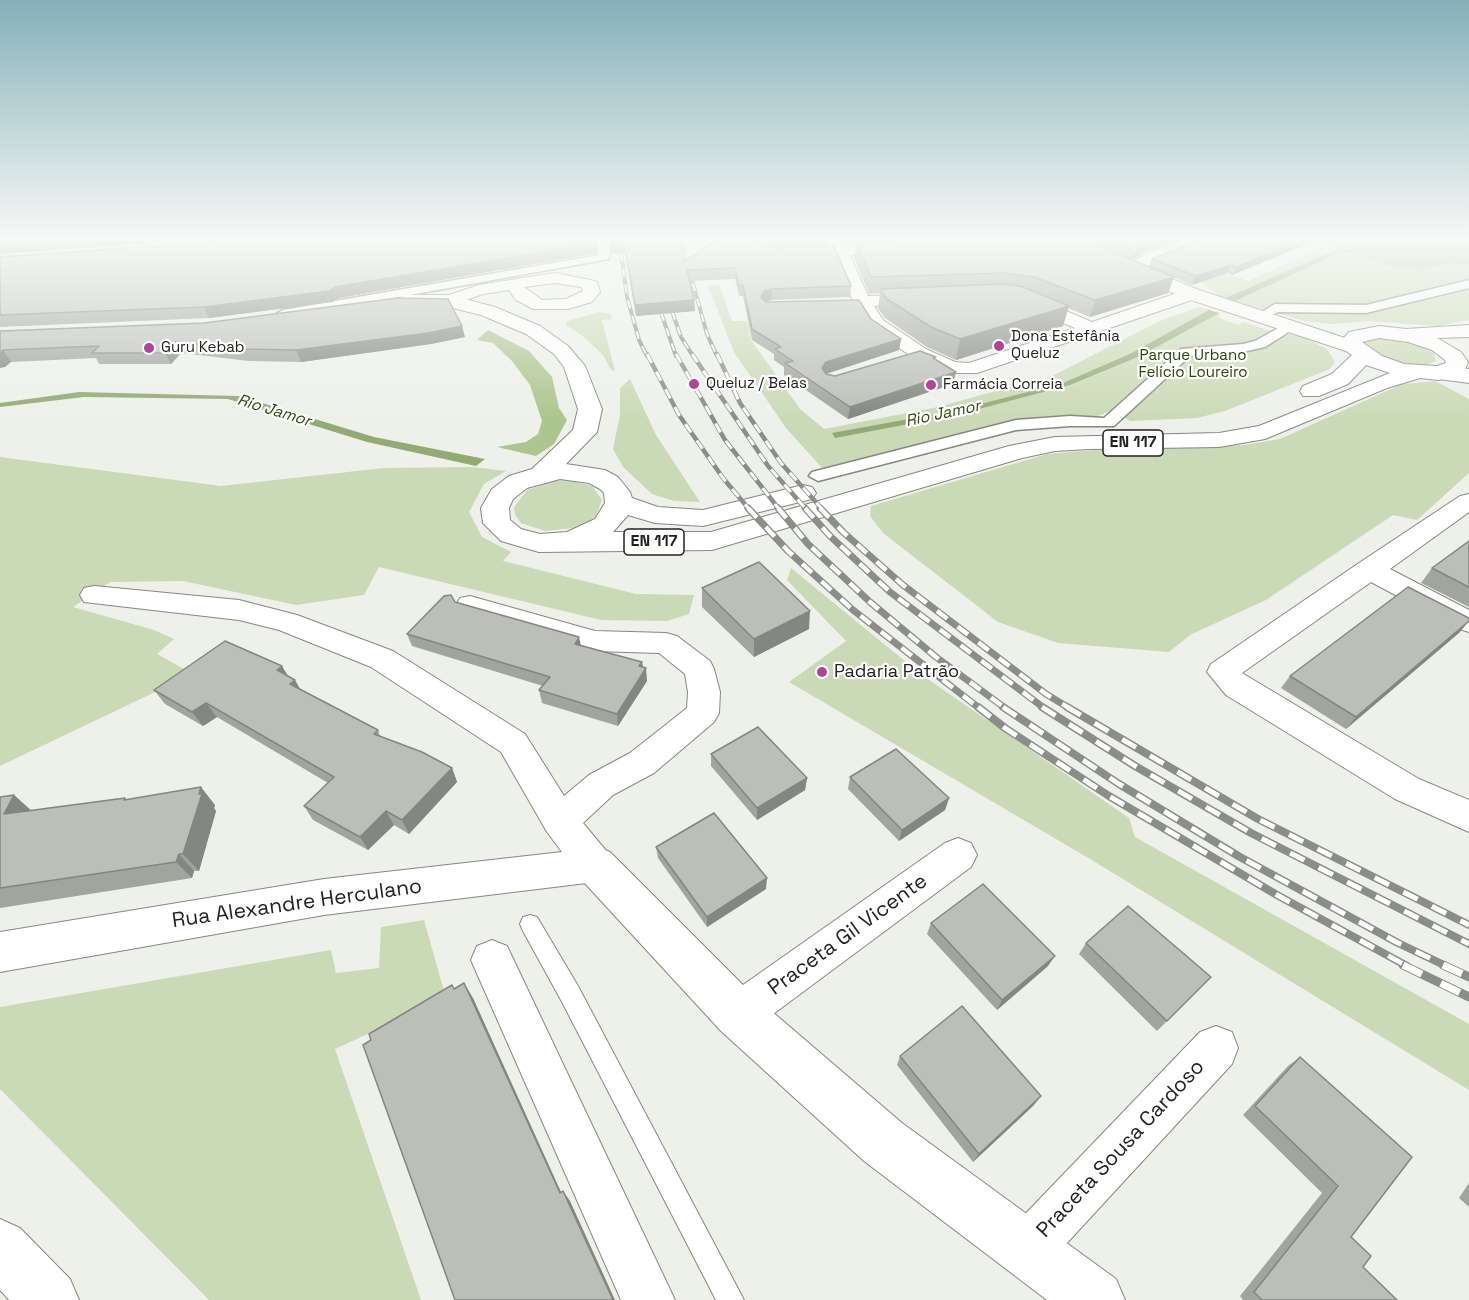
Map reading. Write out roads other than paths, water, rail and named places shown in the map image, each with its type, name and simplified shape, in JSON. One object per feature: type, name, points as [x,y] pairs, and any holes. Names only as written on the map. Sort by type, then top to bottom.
[{"type":"main road","points":[[1204,298],[1361,345],[1388,366],[1428,373],[1469,376]]},
{"type":"main road","points":[[271,317],[401,301],[449,302],[471,305],[533,330],[561,350],[574,366],[590,409],[585,432],[593,447],[596,476]]},
{"type":"main road","points":[[1361,345],[1395,333],[1469,331]]},
{"type":"main road","points":[[1428,373],[1456,367],[1458,357],[1456,340],[1469,331]]},
{"type":"main road","points":[[1395,333],[1426,341],[1458,357]]},
{"type":"main road","name":"EN 117","points":[[619,503],[635,510],[669,517],[718,516],[996,439],[1038,431],[1175,431],[1225,424],[1340,380],[1361,345]]},
{"type":"main road","name":"EN 117","points":[[571,541],[605,525],[615,514],[619,503],[617,492],[609,483],[596,476],[580,472],[541,474],[518,482],[501,495],[495,508],[497,523],[511,535],[539,543],[712,541],[1018,451],[1055,444],[1089,442],[1219,441],[1265,432],[1379,383],[1428,373]]},
{"type":"main road","name":"EN 117","points":[[541,474],[585,432]]},
{"type":"main road","points":[[595,865],[738,1014],[882,1142],[1025,1251],[1095,1300]]},
{"type":"main road","points":[[0,1248],[49,1300]]},
{"type":"street","points":[[271,317],[379,298]]},
{"type":"street","points":[[449,302],[457,298]]},
{"type":"street","points":[[861,298],[884,331],[919,353],[951,367],[979,369],[1091,328],[1193,298]]},
{"type":"street","points":[[840,305],[935,298]]},
{"type":"street","points":[[1016,298],[1091,328]]},
{"type":"street","points":[[818,476],[1016,425],[1070,421],[1108,423],[1186,352],[1242,348],[1260,344],[1277,321],[1275,308],[1366,309],[1413,298]]},
{"type":"street","points":[[898,360],[919,353]]},
{"type":"street","points":[[1469,501],[1222,672],[1237,687],[1407,789],[1469,817]]},
{"type":"street","points":[[1369,569],[1469,622]]},
{"type":"street","points":[[94,594],[239,610],[287,622],[382,659],[513,743],[560,821],[595,865]]},
{"type":"street","points":[[470,605],[595,641],[666,643],[699,669],[704,692],[703,713],[642,763],[601,785],[560,821]]},
{"type":"street","name":"Praceta Gil Vicente","points":[[738,1014],[958,855]]},
{"type":"street","name":"Rua Alexandre Herculano","points":[[0,952],[324,897],[595,865]]},
{"type":"street","points":[[492,960],[648,1300]]},
{"type":"street","name":"Praceta Sousa Cardoso","points":[[1025,1251],[1216,1048]]},
{"type":"lane","points":[[530,924],[592,1036],[730,1300]]},
{"type":"water","points":[[1227,298],[1242,298],[1235,301]]},
{"type":"water","name":"Rio Jamor","points":[[1209,310],[1219,313],[1140,356],[1070,385],[956,415],[835,438],[832,433],[953,411],[1063,383],[1132,353]]},
{"type":"water","name":"Rio Jamor","points":[[79,392],[239,396],[374,437],[485,459],[476,466],[367,442],[228,399],[84,397],[0,407],[0,403]]},
{"type":"railway","points":[[627,298],[639,340],[647,356]]},
{"type":"railway","points":[[656,298],[676,356]]},
{"type":"railway","points":[[667,298],[681,337],[693,356]]},
{"type":"railway","points":[[697,298],[707,334],[717,356]]},
{"type":"railway","points":[[647,354],[679,415],[723,478],[749,509]]},
{"type":"railway","points":[[676,354],[725,440],[779,509]]},
{"type":"railway","points":[[692,354],[768,466],[806,509]]},
{"type":"railway","points":[[717,354],[740,403],[781,463],[822,509]]},
{"type":"railway","points":[[748,508],[788,551],[853,610],[979,708]]},
{"type":"railway","points":[[778,508],[808,544],[870,602],[936,657],[1005,708]]},
{"type":"railway","points":[[805,508],[830,536],[890,592],[1044,708]]},
{"type":"railway","points":[[820,508],[843,532],[903,585],[1046,694],[1069,708]]},
{"type":"railway","points":[[978,707],[1005,728],[1109,796],[1277,895],[1407,966]]},
{"type":"railway","points":[[1003,707],[1119,784],[1240,857],[1398,943],[1446,966]]},
{"type":"railway","points":[[1042,707],[1135,766],[1251,833],[1469,944]]},
{"type":"railway","points":[[1067,707],[1258,819],[1469,925]]},
{"type":"railway","points":[[1403,965],[1469,997]]},
{"type":"railway","points":[[1443,965],[1469,977]]},
{"type":"place","name":"Dona Estefânia Queluz","points":[[999,346]]},
{"type":"place","name":"Guru Kebab","points":[[149,348]]},
{"type":"place","name":"Queluz / Belas","points":[[694,384]]},
{"type":"place","name":"Farmácia Correia","points":[[931,385]]},
{"type":"place","name":"Padaria Patrão","points":[[822,672]]},
{"type":"park label","name":"Parque Urbano Felício Loureiro","points":[[1193,364]]}]
